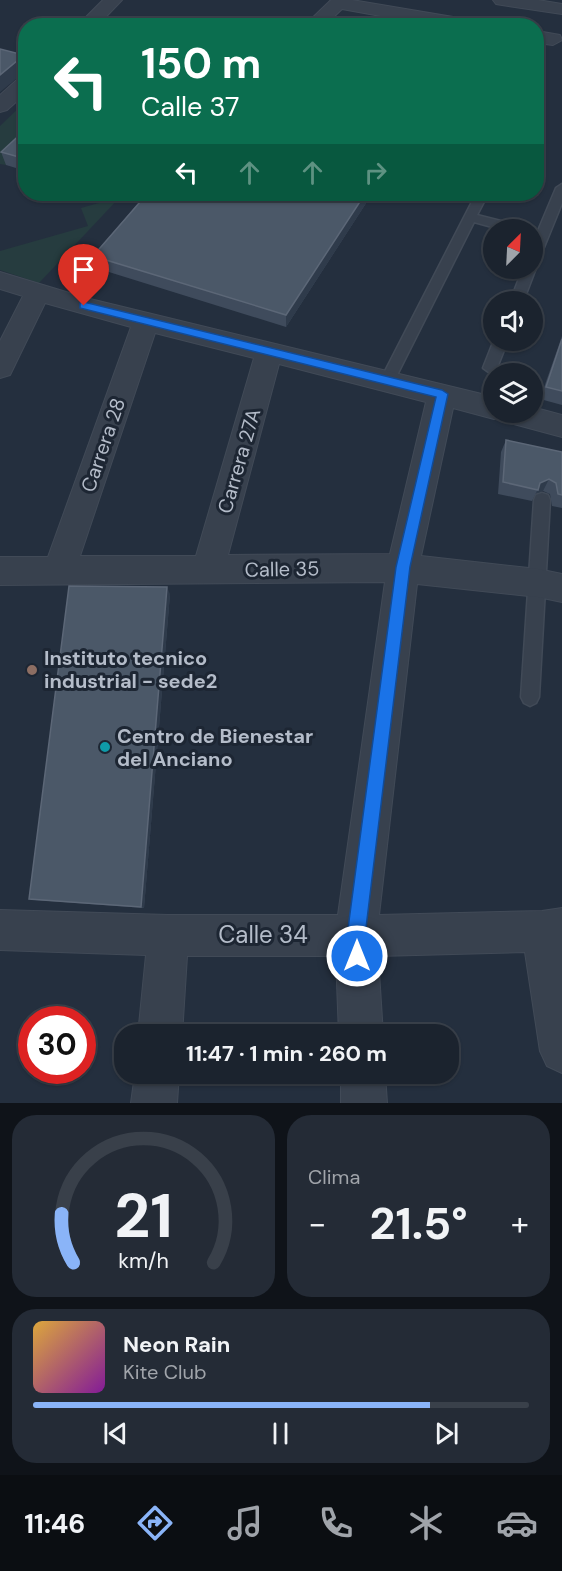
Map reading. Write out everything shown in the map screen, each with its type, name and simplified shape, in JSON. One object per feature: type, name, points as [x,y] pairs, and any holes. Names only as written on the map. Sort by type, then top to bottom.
[{"type":"street","points":[[94,18],[113,0]]},
{"type":"street","points":[[322,18],[338,3],[425,18]]},
{"type":"street","points":[[506,5],[562,9]]},
{"type":"street","points":[[0,106],[18,89]]},
{"type":"street","points":[[0,280],[37,293],[483,405]]},
{"type":"street","points":[[0,368],[37,293]]},
{"type":"street","name":"Carrera 28","points":[[60,569],[146,321]]},
{"type":"street","name":"Carrera 27A","points":[[208,569],[269,352]]},
{"type":"street","points":[[360,1024],[356,936],[403,567],[442,394]]},
{"type":"street","points":[[543,421],[562,426]]},
{"type":"street","name":"Calle 35","points":[[0,571],[403,567],[550,586]]},
{"type":"street","points":[[552,929],[562,1051]]},
{"type":"street","name":"Calle 34","points":[[0,930],[168,935],[356,936],[552,929]]},
{"type":"street","points":[[161,1024],[168,935]]},
{"type":"street","points":[[154,1103],[156,1084]]},
{"type":"street","points":[[363,1084],[364,1103]]},
{"type":"lane","points":[[543,225],[562,189]]},
{"type":"lane","points":[[387,381],[478,201]]},
{"type":"lane","points":[[470,217],[483,220]]},
{"type":"lane","points":[[530,697],[550,586],[542,500]]},
{"type":"green space","points":[[18,109],[18,153],[6,165],[0,164],[0,126]]},
{"type":"green space","points":[[106,201],[116,201],[39,283],[0,270],[0,251],[88,226],[81,208]]},
{"type":"building","points":[[0,49],[18,54],[18,60],[0,75]]},
{"type":"building","points":[[18,136],[18,157],[1,152]]},
{"type":"building","points":[[141,201],[360,201],[286,315],[93,256]]},
{"type":"building","points":[[562,339],[562,391],[546,387]]},
{"type":"building","points":[[506,440],[562,452],[562,495],[558,494],[556,483],[549,479],[540,483],[538,490],[503,482]]},
{"type":"building","name":"Centro de Bienestar del Anciano","points":[[69,586],[167,587],[141,907],[29,899]]},
{"type":"place","name":"Instituto tecnico industrial - sede2","points":[[32,670]]},
{"type":"place","name":"Centro de Bienestar del Anciano","points":[[105,747]]},
{"type":"route","points":[[84,306],[442,394],[403,567],[356,936],[357,956]]}]
